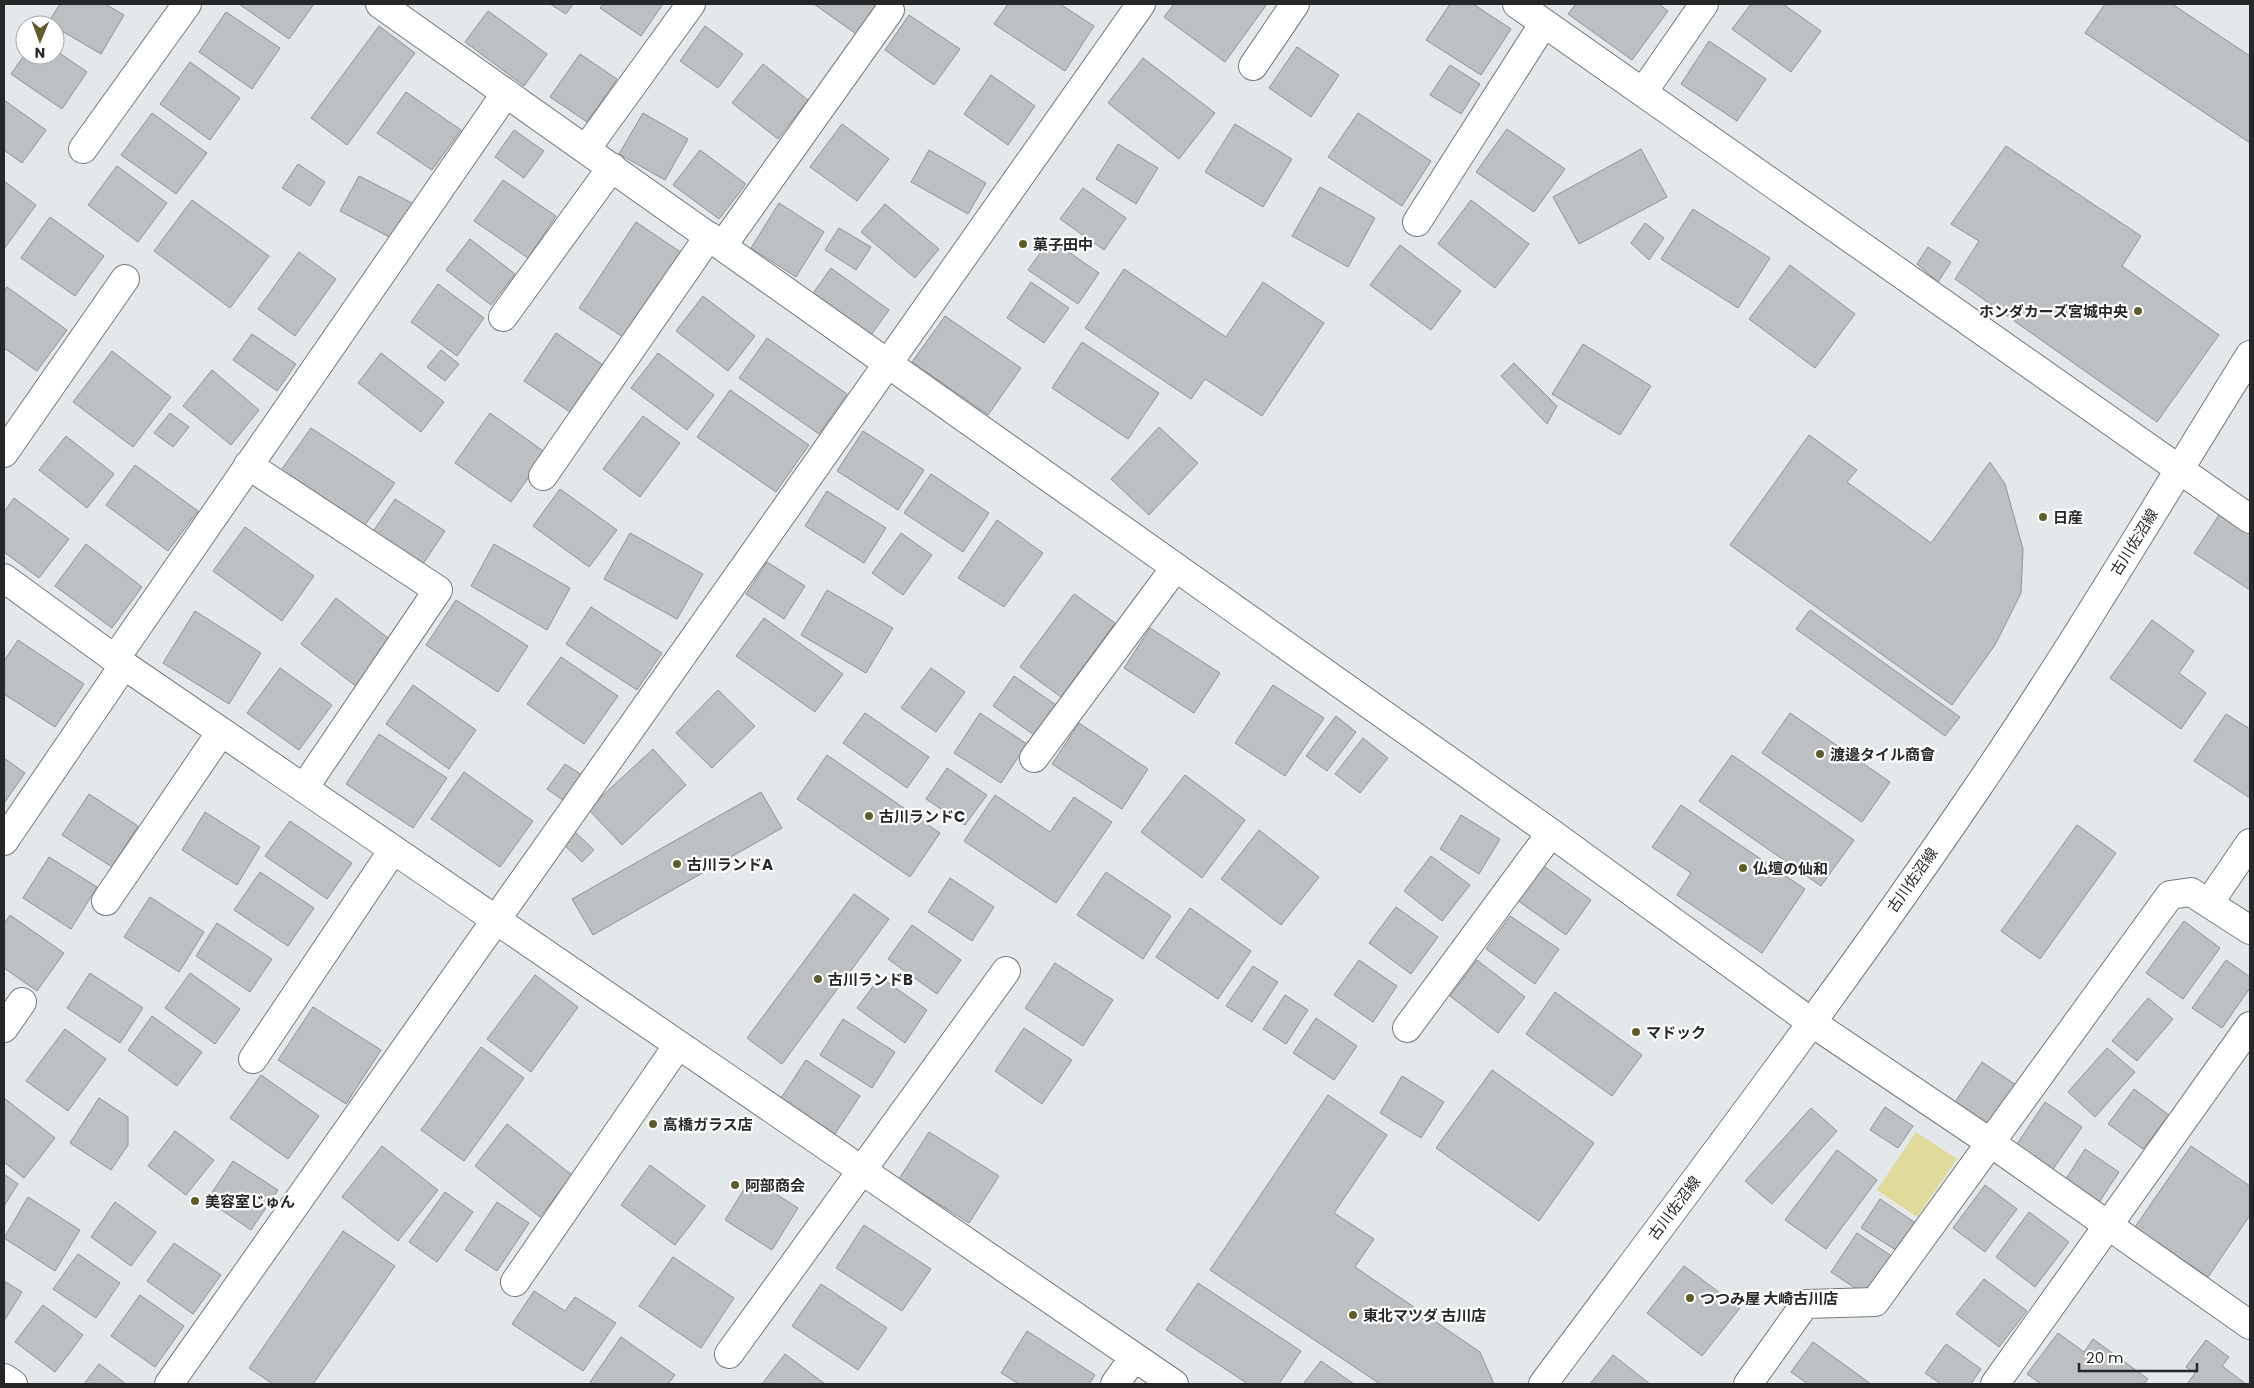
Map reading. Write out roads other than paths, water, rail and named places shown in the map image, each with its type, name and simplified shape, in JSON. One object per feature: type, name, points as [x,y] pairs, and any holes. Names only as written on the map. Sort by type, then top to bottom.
[{"type":"street","points":[[82,149],[187,4]]},
{"type":"street","points":[[380,4],[1551,833],[1811,1022],[1991,1143],[2250,1325]]},
{"type":"street","points":[[586,149],[691,4]]},
{"type":"street","points":[[169,1384],[1141,4]]},
{"type":"street","points":[[1253,66],[1294,4]]},
{"type":"street","points":[[1517,4],[2250,519]]},
{"type":"street","points":[[1643,92],[1704,4]]},
{"type":"street","points":[[543,476],[716,241],[890,10]]},
{"type":"street","points":[[1417,222],[1544,23]]},
{"type":"street","points":[[4,841],[248,465],[506,93]]},
{"type":"street","points":[[503,317],[612,167]]},
{"type":"street","points":[[4,453],[125,279]]},
{"type":"street","name":"古川佐沼線","points":[[1543,1384],[1811,1022],[1974,793],[2038,696],[2250,356]]},
{"type":"street","points":[[248,465],[438,590],[304,788]]},
{"type":"street","points":[[1034,758],[1176,568]]},
{"type":"street","points":[[4,578],[119,662],[1174,1384]]},
{"type":"street","points":[[106,901],[221,732]]},
{"type":"street","points":[[1407,1028],[1551,833]]},
{"type":"street","points":[[2209,903],[2250,843]]},
{"type":"street","points":[[253,1058],[393,850]]},
{"type":"street","points":[[1760,1380],[1805,1304],[1876,1302],[2170,896],[2191,892],[2250,930]]},
{"type":"street","points":[[729,1354],[1006,970]]},
{"type":"street","points":[[4,1028],[22,1002]]},
{"type":"street","points":[[1995,1384],[2250,1026]]},
{"type":"street","points":[[515,1282],[678,1045]]},
{"type":"street","points":[[1115,1384],[1134,1357]]},
{"type":"street","points":[[4,1378],[13,1384]]},
{"type":"place","name":"菓子田中","points":[[1023,244]]},
{"type":"place","name":"ホンダカーズ宮城中央","points":[[2138,311]]},
{"type":"place","name":"日産","points":[[2043,517]]},
{"type":"place","name":"渡邊タイル商會","points":[[1820,754]]},
{"type":"place","name":"古川ランドC","points":[[869,816]]},
{"type":"place","name":"古川ランドA","points":[[677,864]]},
{"type":"place","name":"仏壇の仙和","points":[[1743,868]]},
{"type":"place","name":"古川ランドB","points":[[818,979]]},
{"type":"place","name":"マドック","points":[[1636,1032]]},
{"type":"place","name":"高橋ガラス店","points":[[653,1124]]},
{"type":"place","name":"阿部商会","points":[[735,1185]]},
{"type":"place","name":"美容室じゅん","points":[[195,1201]]},
{"type":"place","name":"つつみ屋 大崎古川店","points":[[1690,1298]]},
{"type":"place","name":"東北マツダ 古川店","points":[[1353,1315]]}]
